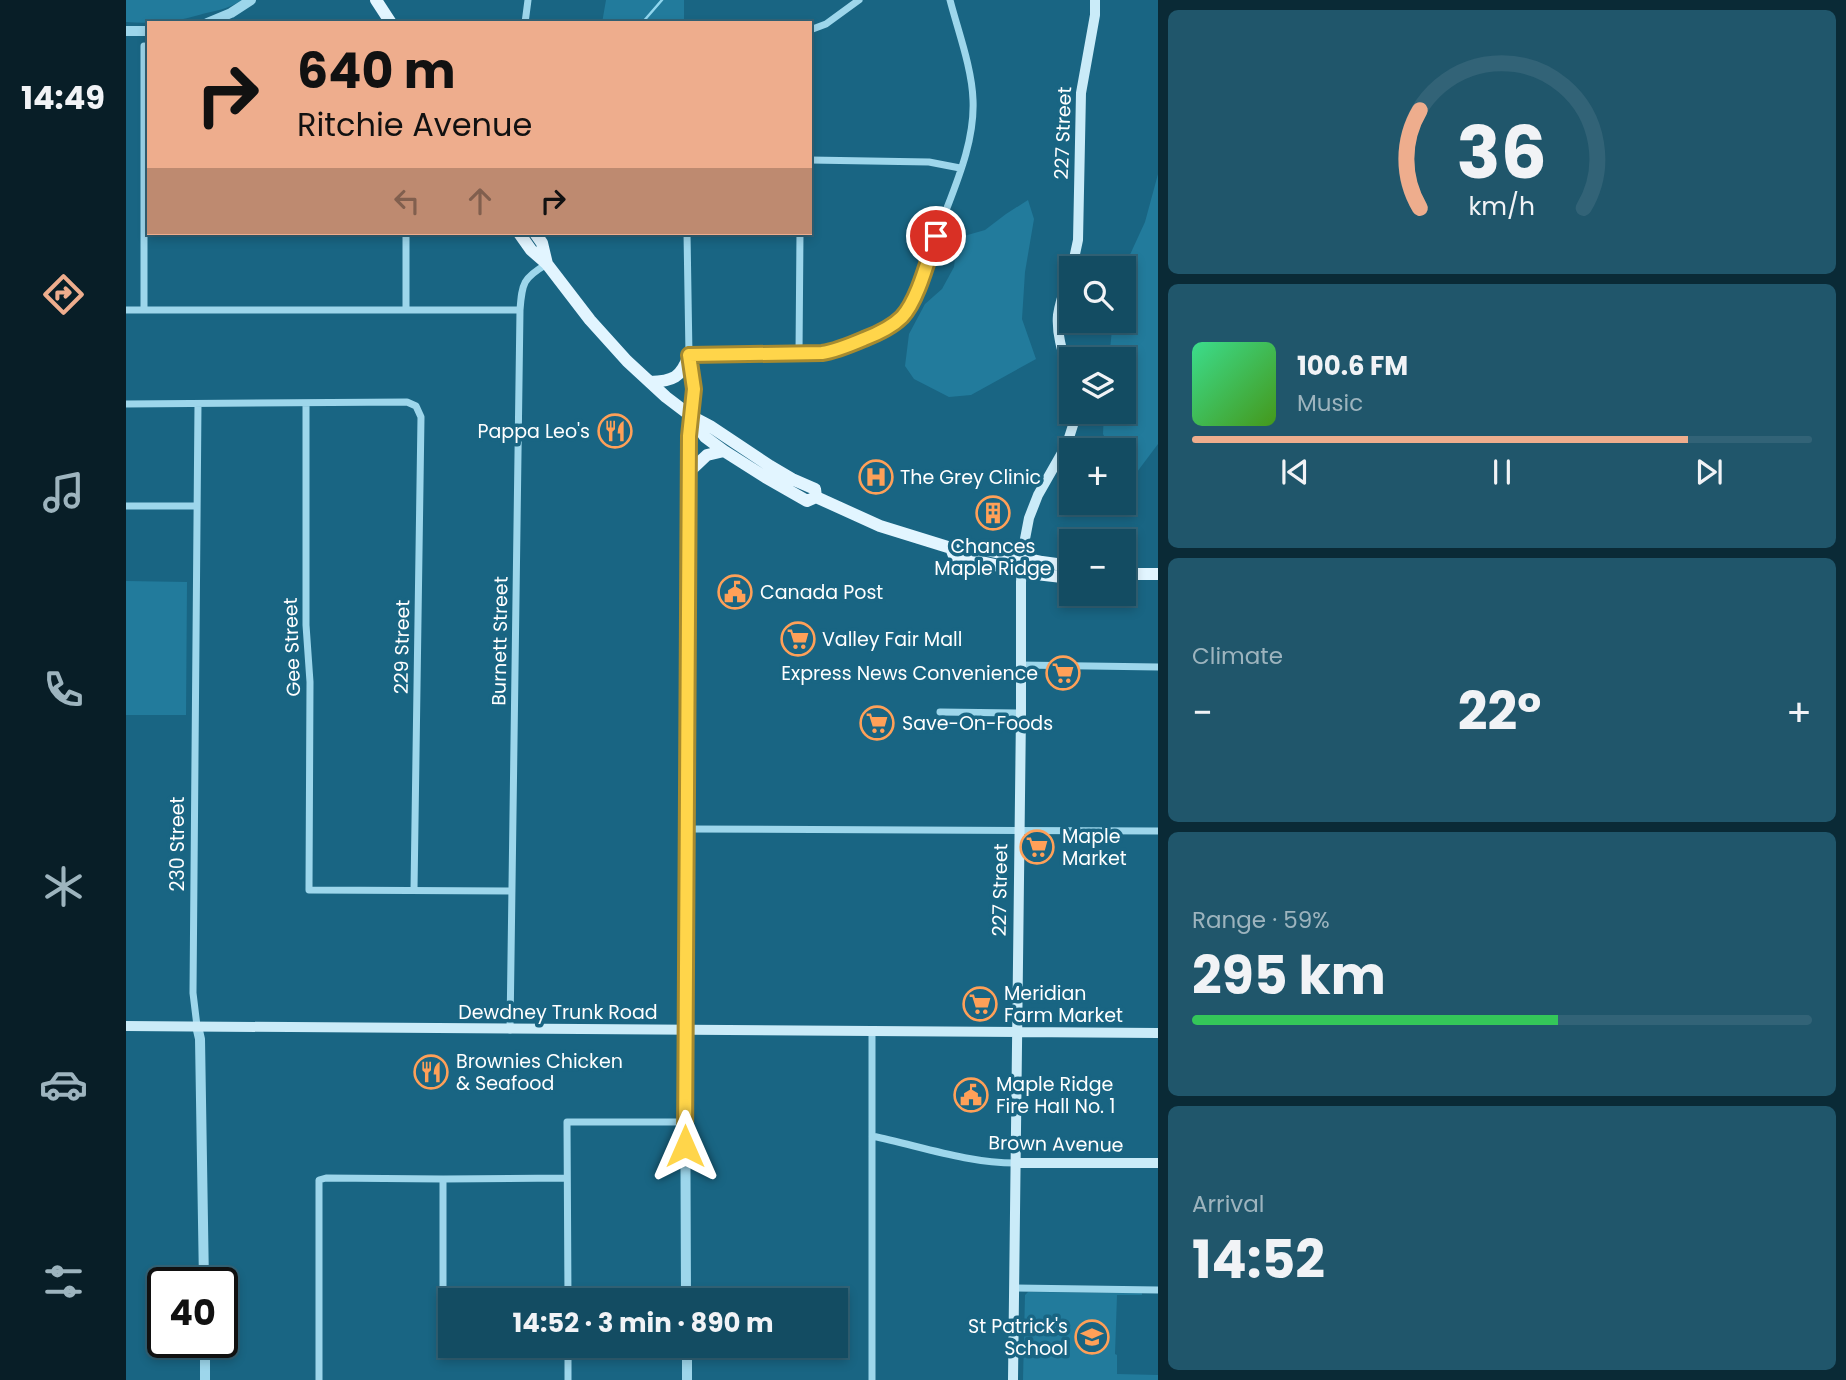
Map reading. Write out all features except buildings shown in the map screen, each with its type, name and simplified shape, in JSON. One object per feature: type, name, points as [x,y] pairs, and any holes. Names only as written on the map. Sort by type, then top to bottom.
[{"type":"main road","points":[[376,0],[390,21]]},
{"type":"main road","name":"227 Street","points":[[1075,256],[1078,240],[1081,93],[1096,0]]},
{"type":"main road","points":[[520,235],[531,250],[547,264],[590,320],[627,361],[666,397],[770,467],[815,489],[816,498]]},
{"type":"main road","points":[[536,235],[542,243],[547,264]]},
{"type":"main road","name":"227 Street","points":[[1059,312],[1058,331],[1061,347]]},
{"type":"main road","points":[[650,382],[675,378],[684,369],[689,355]]},
{"type":"main road","points":[[691,416],[705,437],[724,451],[807,501],[816,498],[880,526],[951,548],[954,556],[1059,566]]},
{"type":"main road","name":"227 Street","points":[[1013,1380],[1022,564],[1026,528],[1032,509],[1067,444],[1073,424]]},
{"type":"main road","points":[[689,472],[707,455],[724,451]]},
{"type":"main road","points":[[1022,564],[1036,574],[1059,577]]},
{"type":"main road","points":[[1136,574],[1158,574]]},
{"type":"main road","name":"Dewdney Trunk Road","points":[[126,1026],[1158,1032]]},
{"type":"main road","name":"Brown Avenue","points":[[1016,1163],[1158,1163]]},
{"type":"street","points":[[211,21],[251,0]]},
{"type":"street","points":[[525,21],[528,0]]},
{"type":"street","points":[[812,29],[837,17],[859,0]]},
{"type":"street","points":[[689,355],[832,352],[889,328],[908,310],[970,136],[973,101],[950,0]]},
{"type":"street","points":[[126,31],[147,31]]},
{"type":"street","points":[[144,46],[144,310]]},
{"type":"street","points":[[812,160],[929,162],[960,168]]},
{"type":"street","points":[[406,235],[406,310]]},
{"type":"street","points":[[687,235],[689,355],[694,389],[689,436],[685,1030],[687,1288]]},
{"type":"street","points":[[799,353],[800,235]]},
{"type":"street","name":"Burnett Street","points":[[510,1030],[520,310],[525,280],[547,264]]},
{"type":"street","points":[[126,310],[520,310]]},
{"type":"street","name":"229 Street","points":[[306,403],[407,402],[416,406],[421,417],[414,890]]},
{"type":"street","points":[[126,404],[306,403]]},
{"type":"street","name":"Gee Street","points":[[306,403],[306,625],[310,682],[309,890],[414,890]]},
{"type":"street","name":"230 Street","points":[[198,404],[193,972],[194,1013],[200,1039],[204,1267]]},
{"type":"street","points":[[126,506],[197,506]]},
{"type":"street","points":[[1020,665],[1158,667]]},
{"type":"street","points":[[940,712],[1021,713]]},
{"type":"street","points":[[688,829],[1158,831]]},
{"type":"street","points":[[414,890],[512,891]]},
{"type":"street","points":[[872,1031],[872,1380]]},
{"type":"street","points":[[568,1288],[567,1122],[685,1122]]},
{"type":"street","name":"Brown Avenue","points":[[872,1136],[976,1160],[1016,1163]]},
{"type":"street","points":[[319,1380],[319,1180],[566,1178]]},
{"type":"street","points":[[443,1179],[443,1288]]},
{"type":"street","points":[[1014,1288],[1158,1290]]},
{"type":"street","points":[[205,1358],[205,1380]]},
{"type":"street","points":[[568,1358],[568,1380]]},
{"type":"street","points":[[687,1358],[687,1380]]},
{"type":"shaded area","points":[[126,0],[242,0],[226,8],[172,21],[126,22]]},
{"type":"shaded area","points":[[606,0],[684,0],[684,21],[602,21]]},
{"type":"shaded area","points":[[1158,174],[1158,444],[1137,472],[1136,438],[1105,438],[1103,434],[1103,424],[1136,424],[1136,347],[1110,347],[1112,333],[1136,333],[1136,256],[1129,256],[1145,222]]},
{"type":"shaded area","points":[[1028,200],[1034,219],[1025,272],[1022,319],[1036,359],[971,395],[949,397],[914,379],[905,366],[909,334],[925,304],[942,289],[954,267],[957,238],[985,230]]},
{"type":"shaded area","points":[[126,581],[187,582],[186,715],[126,715]]},
{"type":"shaded area","name":"St Patrick's School","points":[[1028,1292],[1142,1293],[1117,1295],[1117,1374],[1158,1375],[1158,1380],[1023,1380],[1025,1295]]},
{"type":"waterway","points":[[644,21],[662,0]]},
{"type":"place","name":"Pappa Leo's","points":[[615,431]]},
{"type":"place","name":"The Grey Clinic","points":[[876,477]]},
{"type":"place","name":"Chances Maple Ridge","points":[[993,513]]},
{"type":"place","name":"Canada Post","points":[[735,592]]},
{"type":"place","name":"Valley Fair Mall","points":[[798,639]]},
{"type":"place","name":"Express News Convenience","points":[[1063,673]]},
{"type":"place","name":"Save-On-Foods","points":[[877,723]]},
{"type":"place","name":"Maple Market","points":[[1037,847]]},
{"type":"place","name":"Meridian Farm Market","points":[[980,1004]]},
{"type":"place","name":"Brownies Chicken & Seafood","points":[[431,1072]]},
{"type":"place","name":"Maple Ridge Fire Hall No. 1","points":[[971,1095]]},
{"type":"place","name":"St Patrick's School","points":[[1092,1337]]},
{"type":"route","points":[[685,1146],[689,436],[694,389],[689,355],[832,352],[889,328],[908,310],[936,236]]}]
